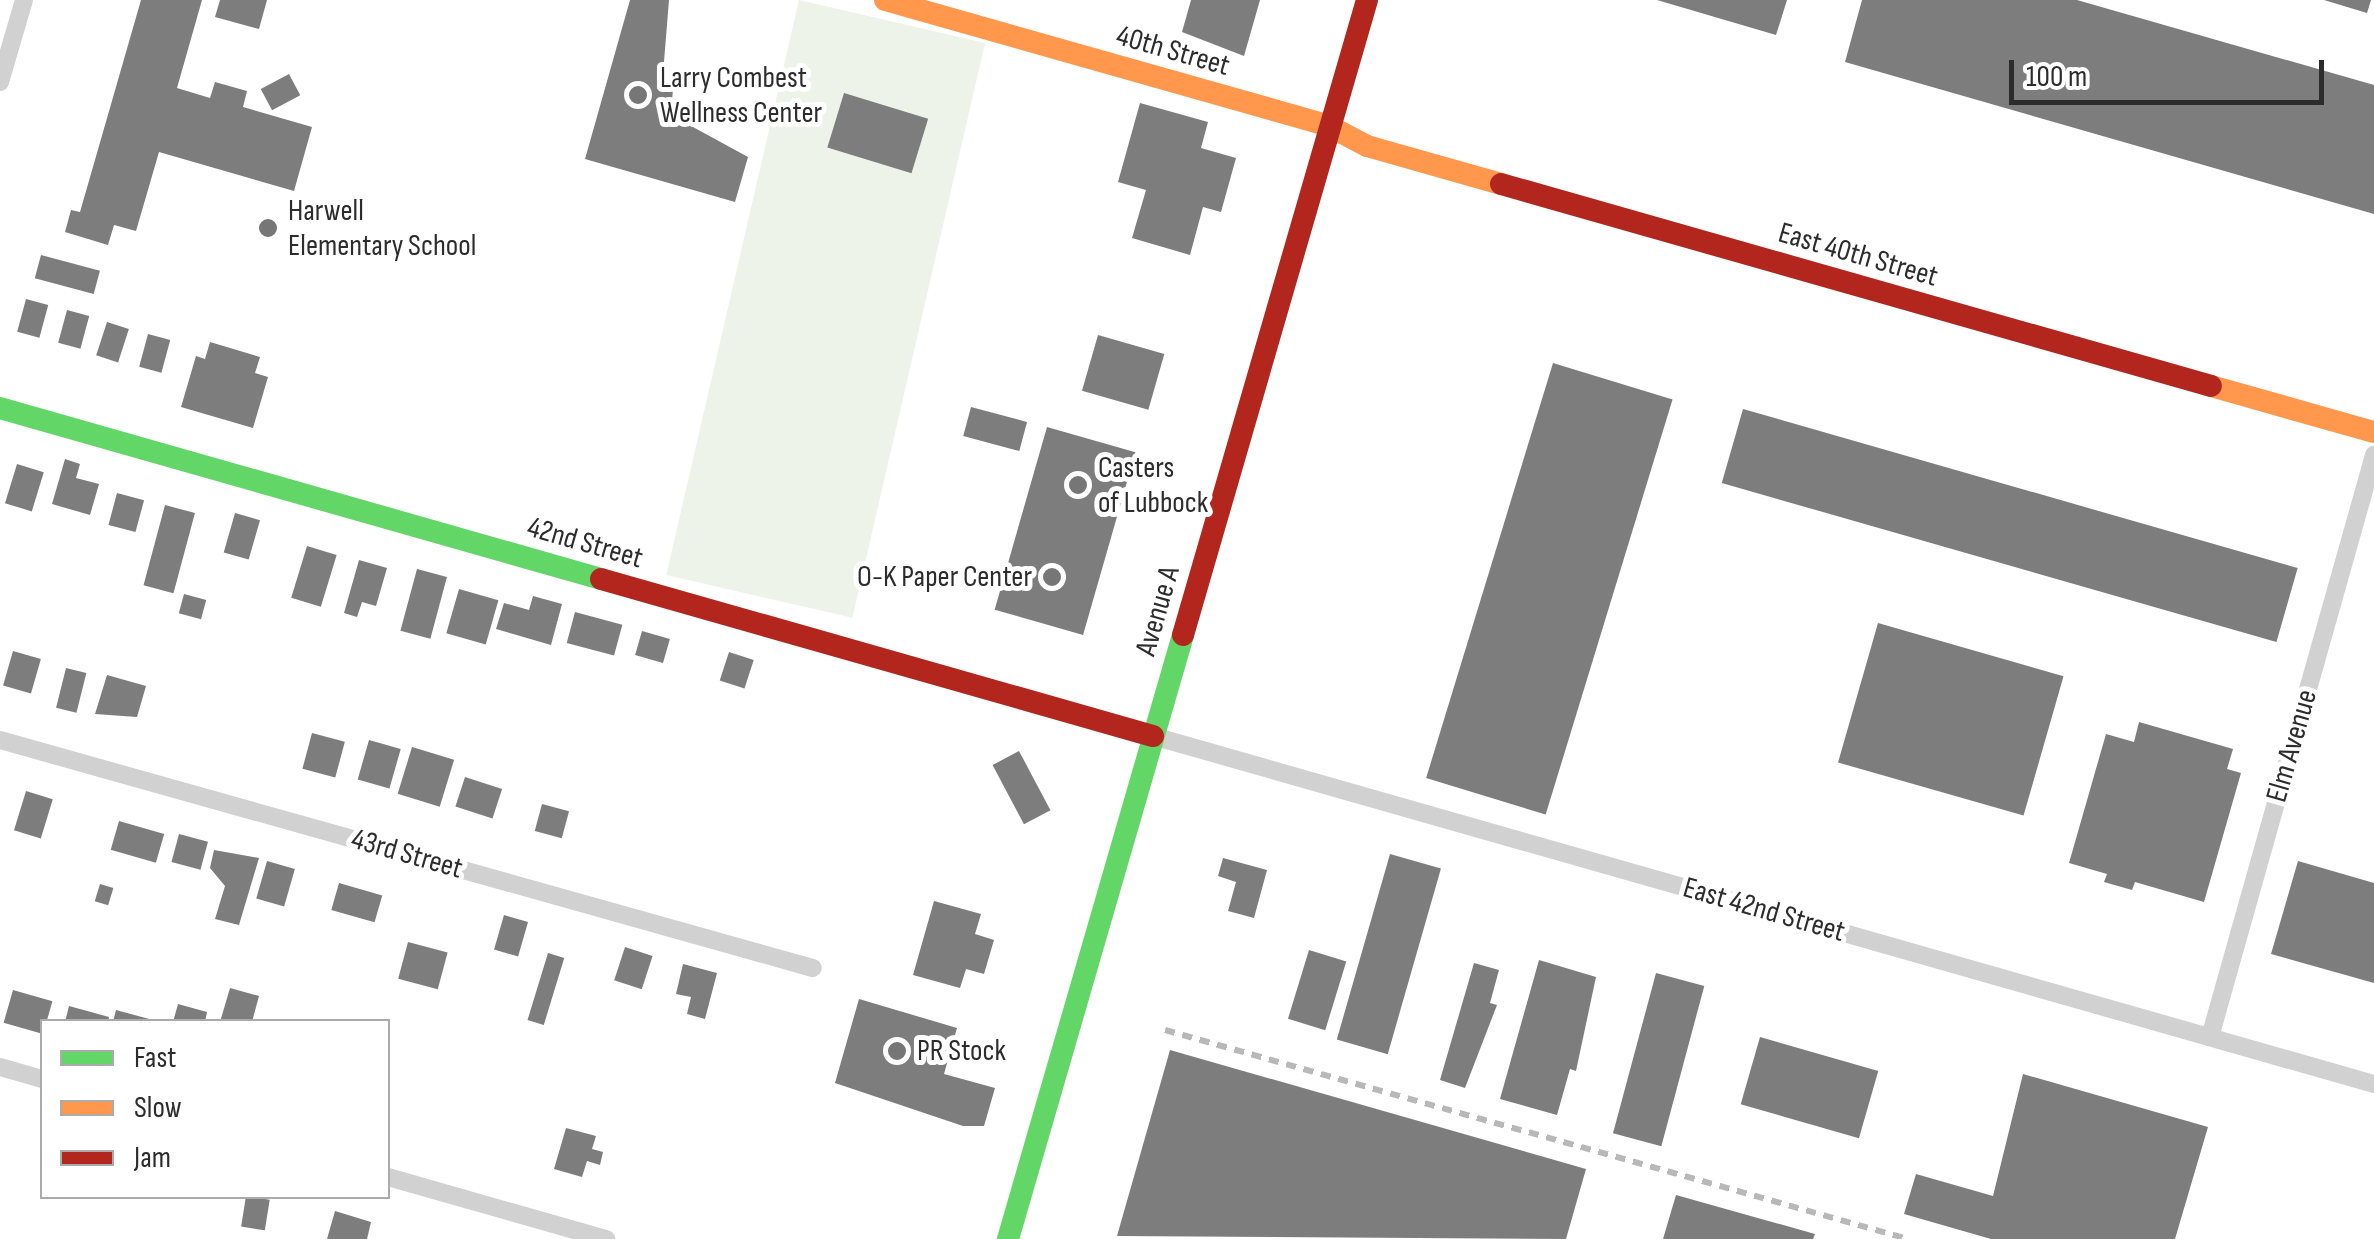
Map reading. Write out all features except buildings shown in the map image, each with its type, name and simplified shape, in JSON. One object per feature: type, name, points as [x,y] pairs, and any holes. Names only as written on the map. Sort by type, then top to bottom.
[{"type":"street","points":[[0,82],[24,0]]},
{"type":"street","name":"40th Street","points":[[885,0],[1329,126]]},
{"type":"street","name":"Avenue A","points":[[1008,1239],[1367,0]]},
{"type":"street","name":"East 40th Street","points":[[1329,126],[1366,146],[2374,432]]},
{"type":"street","name":"42nd Street","points":[[0,408],[1154,736]]},
{"type":"street","name":"Elm Avenue","points":[[2210,1037],[2374,455]]},
{"type":"street","name":"East 42nd Street","points":[[1154,736],[2374,1084]]},
{"type":"street","name":"43rd Street","points":[[0,740],[813,968]]},
{"type":"street","points":[[0,1067],[40,1078]]},
{"type":"street","points":[[390,1178],[606,1239]]},
{"type":"shaded area","points":[[799,0],[985,43],[852,618],[666,575]]},
{"type":"railway","points":[[1165,1030],[1908,1239]]},
{"type":"traffic: fast","points":[[0,408],[601,579]]},
{"type":"traffic: fast","points":[[1008,1239],[1183,635]]},
{"type":"traffic: slow","points":[[885,0],[1329,126],[1367,146],[1501,184]]},
{"type":"traffic: slow","points":[[2211,386],[2374,432]]},
{"type":"traffic: jam","points":[[1183,635],[1367,0]]},
{"type":"traffic: jam","points":[[1501,184],[2211,386]]},
{"type":"traffic: jam","points":[[601,579],[1153,736]]},
{"type":"place","name":"Larry Combest Wellness Center","points":[[638,95]]},
{"type":"place","name":"Harwell Elementary School","points":[[268,228]]},
{"type":"place","name":"Casters of Lubbock","points":[[1078,485]]},
{"type":"place","name":"O-K Paper Center","points":[[1052,577]]},
{"type":"place","name":"PR Stock","points":[[897,1051]]}]
